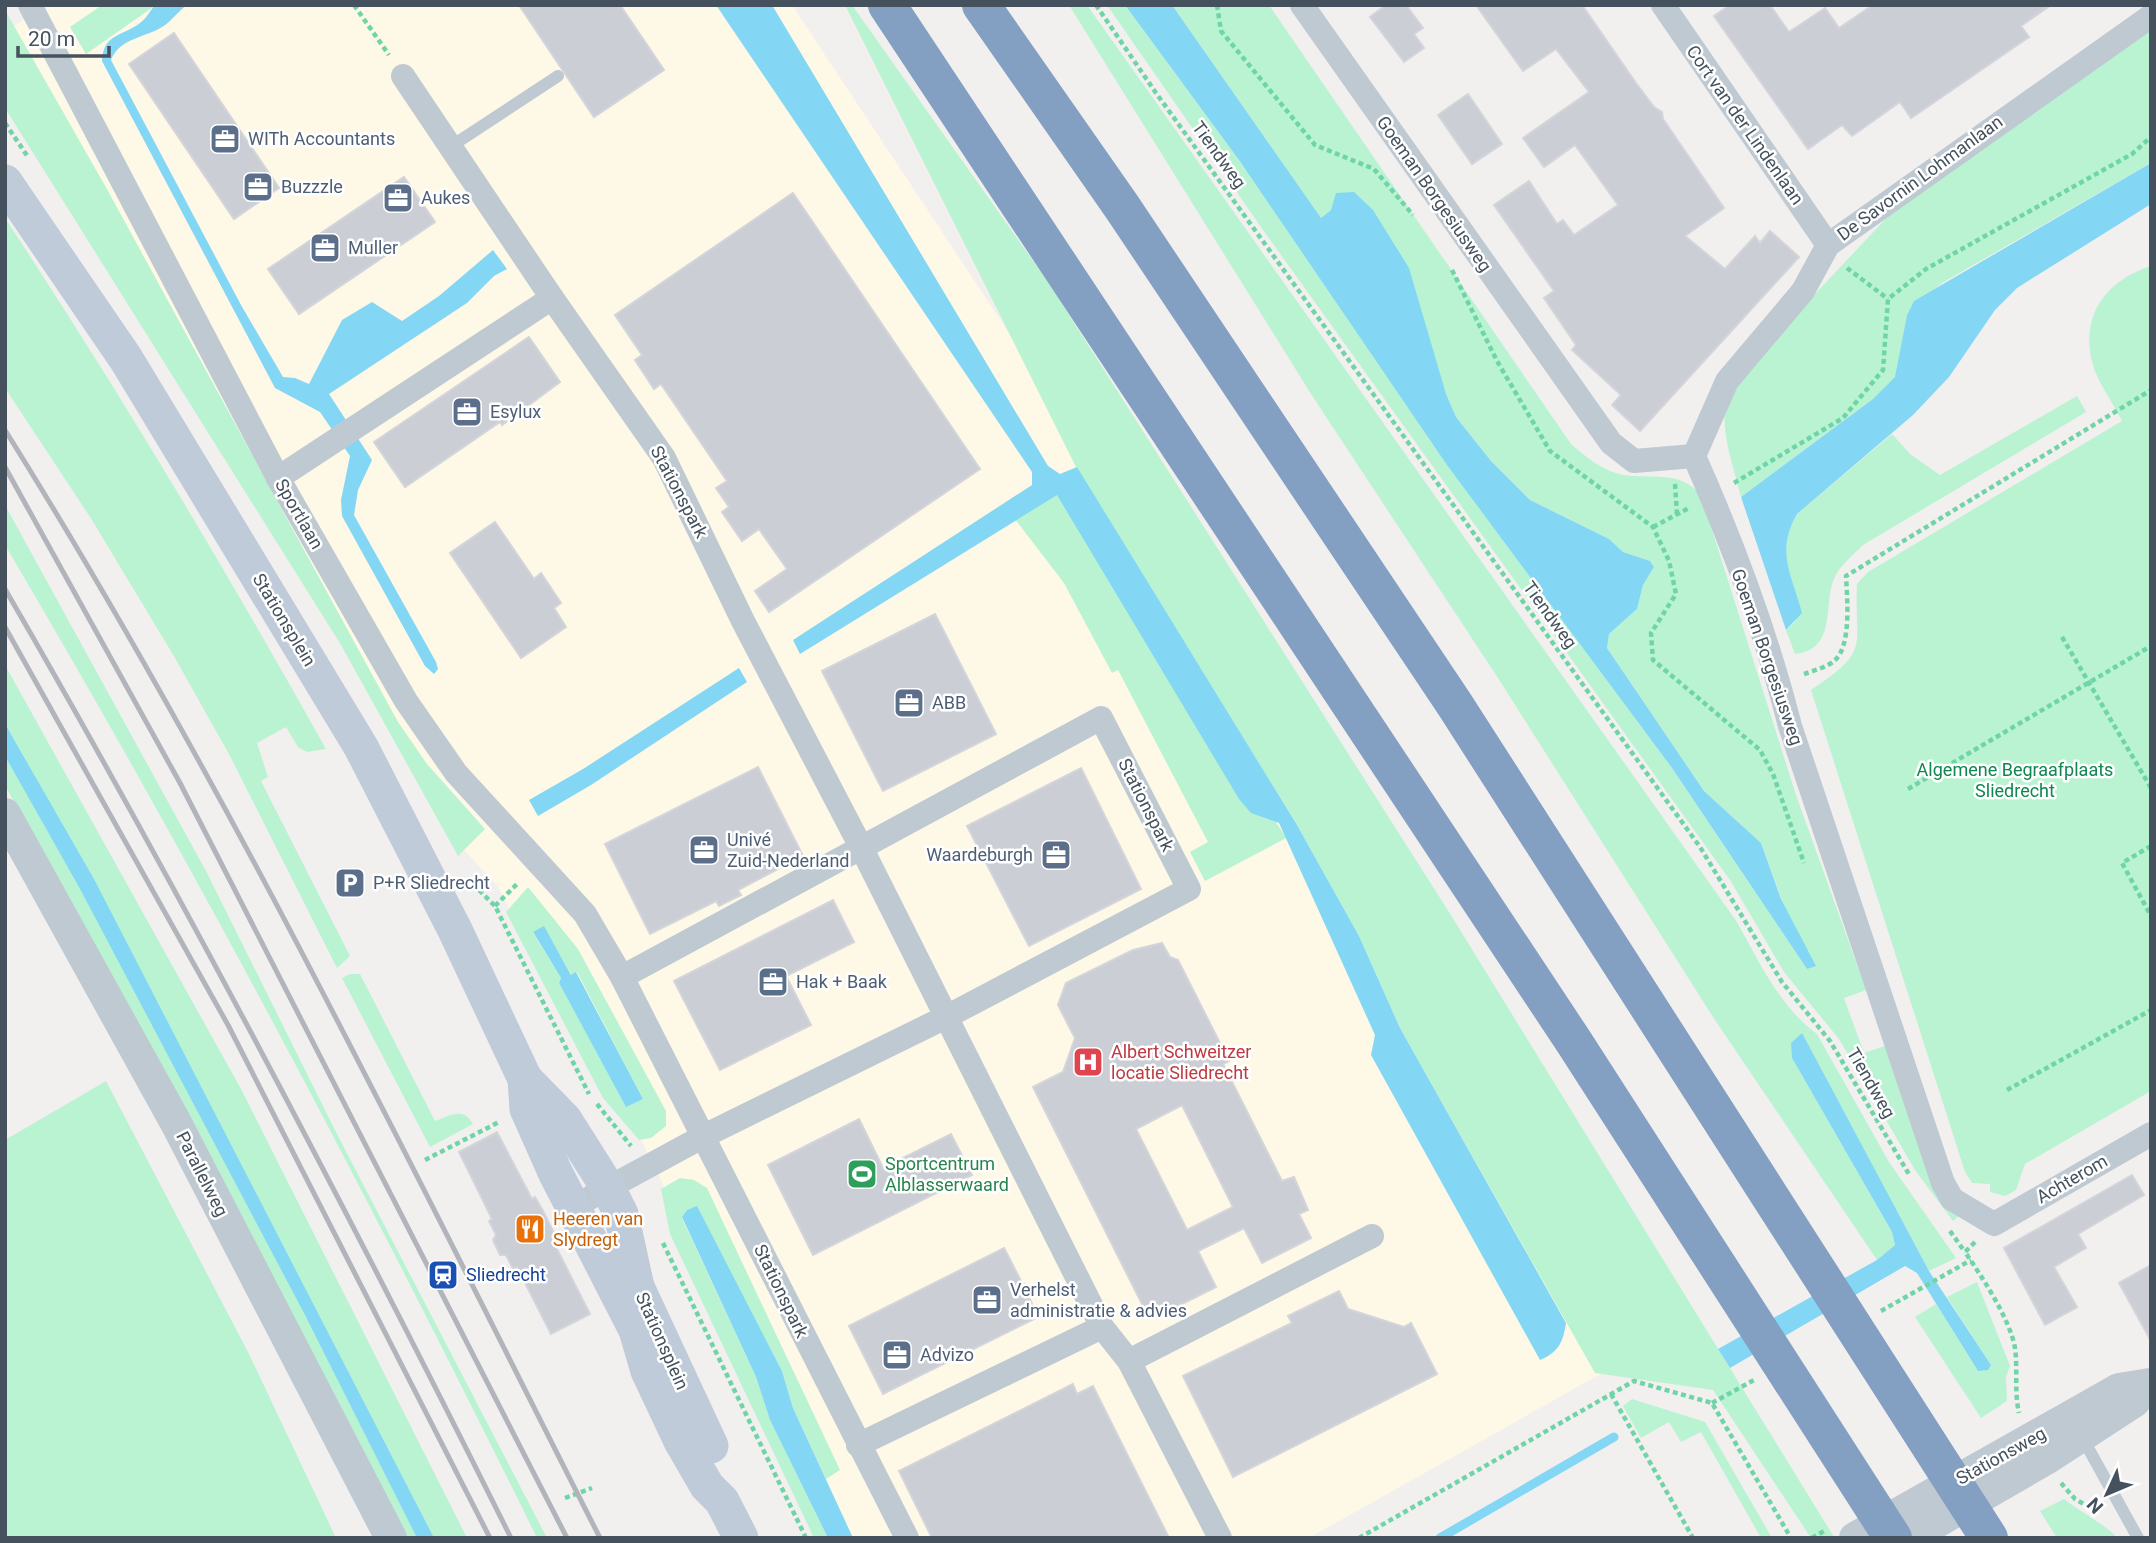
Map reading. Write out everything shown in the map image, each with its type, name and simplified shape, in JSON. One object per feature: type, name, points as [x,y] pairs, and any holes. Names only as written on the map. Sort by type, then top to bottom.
[{"type":"highway","points":[[887,5],[1406,786],[1893,1538]]},
{"type":"highway","points":[[981,5],[1129,219],[1455,705],[1989,1538]]},
{"type":"main road","name":"Stationsplein","points":[[5,182],[126,359],[361,747],[455,930],[573,1206],[636,1330],[648,1371],[681,1441],[707,1486],[722,1501],[741,1538]]},
{"type":"main road","name":"Stationsplein","points":[[526,1093],[565,1120],[608,1188],[621,1214],[637,1287],[727,1478],[722,1501]]},
{"type":"street","name":"Goeman Borgesiusweg","points":[[1302,5],[1611,443],[1634,461],[1694,456],[1712,496],[1779,682],[1790,726],[1835,853],[1943,1183],[1952,1199],[1994,1224]]},
{"type":"street","name":"Cort van der Lindenlaan","points":[[1662,5],[1828,245]]},
{"type":"street","name":"Sportlaan","points":[[36,8],[278,478],[406,701],[449,763],[585,914],[622,977]]},
{"type":"street","name":"De Savornin Lohmanlaan","points":[[1694,456],[1727,381],[1804,291],[1828,245],[2151,16]]},
{"type":"street","name":"Stationspark","points":[[403,76],[552,298],[664,458],[743,621],[862,849],[1102,1327],[1129,1361],[1220,1538]]},
{"type":"street","points":[[278,478],[552,298]]},
{"type":"street","name":"Stationspark","points":[[573,1206],[704,1136],[946,1017],[1189,889],[1101,718],[622,977],[704,1136],[906,1538]]},
{"type":"street","name":"Parallelweg","points":[[5,814],[176,1123],[391,1538]]},
{"type":"street","name":"Achterom","points":[[1994,1224],[2151,1135]]},
{"type":"street","points":[[1129,1361],[1372,1236]]},
{"type":"street","points":[[858,1446],[1102,1327]]},
{"type":"street","name":"Stationsweg","points":[[1909,1538],[2046,1459],[2076,1426],[2119,1389],[2150,1384]]},
{"type":"street","name":"Stationsweg","points":[[1855,1538],[2076,1426]]},
{"type":"lane","points":[[450,147],[558,76]]},
{"type":"lane","points":[[2076,1426],[2138,1538]]},
{"type":"path","points":[[354,5],[403,76]]},
{"type":"path","name":"Tiendweg","points":[[1096,5],[1156,93],[1700,847],[1782,982],[1830,1041],[1912,1178]]},
{"type":"path","points":[[1217,5],[1221,31],[1315,145],[1374,169],[1416,218]]},
{"type":"path","points":[[1653,527],[1712,496],[1843,418],[1883,370],[1888,299],[1926,269],[2132,154],[2151,137]]},
{"type":"path","points":[[1828,245],[1842,265],[1888,299]]},
{"type":"path","points":[[1448,260],[1497,360],[1550,451],[1653,527],[1669,561],[1676,594],[1651,633],[1653,660],[1760,750],[1773,774],[1804,863],[1835,853]]},
{"type":"path","points":[[1779,682],[1835,661],[1843,649],[1847,618],[1846,576],[2151,390]]},
{"type":"path","points":[[2062,637],[2151,788]]},
{"type":"path","points":[[1908,789],[2091,684],[2151,646]]},
{"type":"path","points":[[2151,846],[2122,863],[2151,916]]},
{"type":"path","points":[[2007,1090],[2151,1010]]},
{"type":"path","points":[[425,1160],[482,1131],[526,1093]]},
{"type":"path","points":[[477,1122],[482,1131]]},
{"type":"path","points":[[1942,1220],[1971,1260],[2009,1329],[2015,1348],[2015,1393],[2020,1416]]},
{"type":"path","points":[[1965,1252],[1994,1224]]},
{"type":"path","points":[[660,1236],[806,1538]]},
{"type":"path","points":[[1915,1293],[1971,1260]]},
{"type":"path","points":[[1359,1538],[1634,1381],[1712,1403],[1791,1538]]},
{"type":"path","points":[[1611,1394],[1693,1538]]},
{"type":"path","points":[[2046,1459],[2075,1499],[2103,1515]]},
{"type":"path","points":[[565,1498],[592,1488]]},
{"type":"shaded area","points":[[45,5],[792,5],[1093,460],[1636,1354],[1309,1538],[833,1538],[639,1135],[608,1096],[497,885],[459,845],[5,32]]},
{"type":"green space","points":[[102,5],[156,5],[86,54],[70,27]]},
{"type":"green space","points":[[845,5],[852,5],[1048,282],[1449,912],[1834,1537],[1811,1538],[1713,1390],[1595,1373],[1400,1028],[1359,936],[1297,825],[1076,467]]},
{"type":"green space","points":[[1069,5],[1087,5],[1737,922],[1781,997],[1817,1034],[1889,1162],[1956,1258],[1929,1271],[1801,1033],[1792,1058],[1892,1232],[1895,1245],[1877,1260],[1713,1017],[1498,678],[1311,394]]},
{"type":"green space","points":[[1107,5],[1125,5],[1239,160],[1447,464],[1672,768],[1807,969],[1761,843],[1704,791],[1607,648],[1609,634],[1637,609],[1643,585],[1654,567],[1650,561],[1623,552],[1609,539],[1530,500],[1491,461],[1456,417],[1446,394],[1331,210],[1321,218],[1172,5],[1269,5],[1571,444],[1609,470],[1623,475],[1675,479],[1693,487],[1701,495],[1796,795],[1866,990],[1844,998],[1864,1053],[1885,1046],[1961,1214],[1953,1221],[1915,1170],[1839,1039],[1784,972],[1730,880],[1263,230]]},
{"type":"green space","points":[[5,10],[108,191],[398,722],[427,764],[485,829],[458,856],[341,645],[5,108]]},
{"type":"green space","points":[[2151,27],[2151,163],[1942,283],[1907,315],[1896,377],[1873,399],[1741,497],[1725,426],[1726,397],[1731,383],[1911,192]]},
{"type":"green space","points":[[5,218],[170,480],[326,749],[307,752],[298,747],[286,727],[257,743],[268,777],[261,781],[350,956],[337,968],[230,756],[175,658],[92,520],[5,388]]},
{"type":"green space","name":"Algemene Begraafplaats Sliedrecht","points":[[2151,266],[2151,1091],[2025,1164],[2016,1190],[2005,1196],[1990,1192],[1990,1184],[1972,1183],[1965,1172],[1811,690],[1852,656],[1857,635],[1857,584],[1868,572],[2122,421],[2093,365],[2089,341],[2091,326],[2095,312],[2111,289],[2123,279]]},
{"type":"green space","points":[[2077,396],[2086,412],[1863,545],[1836,574],[1823,635],[1808,651],[1795,654],[1786,630],[1795,622],[1798,599],[1785,563],[1785,548],[1788,529],[1797,514],[1892,434],[1910,454],[1940,475]]},
{"type":"green space","points":[[1062,482],[1286,838],[1205,881],[1190,852],[1208,842],[1118,670],[1112,673],[1064,583],[1011,514]]},
{"type":"green space","points":[[5,505],[206,871],[338,1136],[547,1538],[537,1538],[411,1286],[280,1036],[145,789],[5,545]]},
{"type":"green space","points":[[5,665],[241,1089],[467,1538],[401,1538],[5,785]]},
{"type":"green space","points":[[528,887],[578,949],[666,1111],[666,1126],[651,1138],[639,1140],[603,1098],[506,912]],"holes":[[[544,927],[572,976],[577,972],[643,1099],[626,1106],[559,983],[561,978],[533,933]]]},
{"type":"green space","points":[[350,974],[360,974],[435,1121],[461,1114],[473,1124],[430,1147],[342,978]]},
{"type":"green space","points":[[106,1081],[249,1354],[336,1538],[5,1538],[5,1140]]},
{"type":"green space","points":[[680,1178],[694,1180],[707,1188],[840,1470],[826,1479],[793,1408],[782,1371],[697,1207],[687,1210],[682,1218],[756,1377],[770,1420],[828,1538],[814,1538],[670,1234],[661,1189]]},
{"type":"green space","points":[[1977,1282],[2010,1366],[2006,1377],[2007,1401],[1981,1418],[1915,1317],[1936,1304],[1978,1371],[1991,1365],[1947,1297]]},
{"type":"green space","points":[[1632,1399],[1705,1422],[1772,1538],[1761,1538],[1701,1432],[1681,1442],[1669,1422],[1641,1438],[1623,1406]]},
{"type":"green space","points":[[2064,1499],[2117,1538],[2057,1538],[2040,1511]]},
{"type":"water","points":[[155,5],[187,5],[162,27],[120,47],[111,60],[241,305],[283,377],[295,378],[309,384],[342,320],[372,302],[402,321],[439,296],[493,250],[507,269],[494,276],[467,303],[329,394],[372,460],[358,490],[354,515],[436,662],[438,669],[434,674],[425,666],[342,516],[341,500],[350,456],[320,412],[275,388],[102,61],[109,41],[142,21]]},
{"type":"water","points":[[716,5],[772,5],[1048,466],[1060,474],[1077,467],[1297,825],[1359,936],[1400,1028],[1566,1323],[1559,1346],[1552,1354],[1540,1360],[1371,1055],[1375,1035],[1279,823],[1251,813],[1239,799],[1057,495],[800,654],[793,640],[1032,485],[1032,472]]},
{"type":"water","points":[[1125,5],[1172,5],[1321,218],[1331,210],[1336,193],[1354,192],[1373,210],[1409,268],[1446,394],[1456,417],[1491,461],[1530,500],[1609,539],[1623,552],[1650,561],[1654,567],[1643,585],[1637,609],[1609,634],[1607,648],[1704,791],[1761,843],[1781,899],[1816,966],[1807,969],[1672,768],[1447,465],[1239,160]]},
{"type":"water","points":[[2151,163],[2151,204],[2017,288],[1995,310],[1949,377],[1913,415],[1797,514],[1790,528],[1786,552],[1802,613],[1786,630],[1741,497],[1873,399],[1895,377],[1907,315],[1914,301]]},
{"type":"water","points":[[739,668],[747,682],[591,785],[538,816],[529,800],[583,769]]},
{"type":"water","points":[[5,724],[94,879],[434,1538],[417,1538],[305,1315],[79,887],[5,756]]},
{"type":"water","points":[[544,926],[571,975],[576,972],[643,1099],[626,1107],[559,983],[561,978],[533,932]]},
{"type":"water","points":[[1802,1033],[1929,1271],[1991,1365],[1988,1370],[1978,1371],[1917,1273],[1905,1266],[1730,1368],[1718,1349],[1877,1260],[1895,1245],[1892,1232],[1792,1058],[1791,1043]]},
{"type":"water","points":[[697,1206],[782,1371],[793,1408],[853,1538],[828,1538],[770,1420],[756,1377],[682,1217],[687,1210]]},
{"type":"building","points":[[519,5],[620,5],[664,70],[594,117]]},
{"type":"building","points":[[1386,5],[1406,5],[1423,28],[1414,34],[1424,48],[1404,62],[1370,17]]},
{"type":"building","points":[[1476,5],[1582,5],[1636,83],[1654,107],[1662,112],[1663,119],[1724,208],[1685,236],[1725,269],[1755,236],[1760,243],[1770,231],[1799,257],[1640,431],[1612,405],[1621,395],[1572,350],[1576,345],[1544,298],[1554,291],[1494,205],[1529,181],[1557,224],[1563,220],[1574,235],[1618,205],[1575,145],[1544,167],[1523,138],[1589,92],[1556,49],[1523,71]]},
{"type":"building","points":[[1730,5],[1770,5],[1789,32],[1825,8],[1839,28],[1873,5],[2051,5],[2021,26],[2029,37],[1911,118],[1900,102],[1852,136],[1842,125],[1808,149],[1714,16]]},
{"type":"building","points":[[174,33],[279,188],[234,219],[129,64]]},
{"type":"building","points":[[1468,94],[1502,144],[1472,164],[1438,115]]},
{"type":"building","points":[[404,177],[435,222],[299,314],[268,269]]},
{"type":"building","points":[[793,193],[980,469],[769,612],[755,591],[787,569],[759,529],[742,541],[722,512],[729,507],[716,488],[727,481],[661,384],[654,389],[635,360],[642,355],[615,315]]},
{"type":"building","points":[[529,337],[560,382],[502,425],[500,422],[405,487],[374,442]]},
{"type":"building","points":[[495,522],[534,579],[541,573],[561,603],[554,608],[566,627],[521,658],[450,553]]},
{"type":"building","points":[[935,614],[996,734],[883,791],[822,671]]},
{"type":"building","points":[[758,767],[803,856],[738,890],[741,895],[719,906],[716,901],[650,934],[605,844]]},
{"type":"building","points":[[1081,768],[1141,889],[1029,946],[967,826]]},
{"type":"building","points":[[833,900],[854,942],[786,976],[811,1025],[720,1070],[674,981]]},
{"type":"building","points":[[1162,943],[1170,957],[1178,960],[1229,1061],[1223,1064],[1282,1181],[1294,1177],[1308,1210],[1299,1214],[1311,1238],[1262,1263],[1244,1228],[1198,1251],[1216,1287],[1156,1317],[1147,1314],[1033,1087],[1063,1072],[1075,1038],[1058,1005],[1066,983],[1133,950]],"holes":[[[1182,1105],[1233,1207],[1187,1230],[1136,1129]]]},
{"type":"building","points":[[859,1119],[883,1168],[951,1134],[972,1175],[813,1255],[768,1165]]},
{"type":"building","points":[[497,1132],[532,1199],[535,1197],[543,1211],[560,1245],[556,1247],[590,1314],[551,1334],[517,1267],[513,1269],[506,1255],[500,1255],[493,1240],[496,1235],[489,1221],[492,1219],[459,1152]]},
{"type":"building","points":[[2132,1175],[2144,1195],[2078,1234],[2086,1248],[2054,1267],[2077,1307],[2045,1325],[2004,1248]]},
{"type":"building","points":[[1004,1248],[1022,1283],[1029,1286],[1027,1293],[1038,1317],[883,1394],[849,1326]]},
{"type":"building","points":[[2151,1265],[2151,1341],[2119,1283]]},
{"type":"building","points":[[1339,1291],[1348,1309],[1404,1327],[1411,1323],[1437,1374],[1233,1477],[1183,1376],[1292,1323],[1288,1316]]},
{"type":"building","points":[[1073,1384],[1077,1394],[1093,1386],[1169,1538],[932,1538],[899,1471]]},
{"type":"waterway","points":[[1440,1538],[1614,1437]]},
{"type":"railway","points":[[5,430],[87,564],[241,838],[387,1117],[600,1538]]},
{"type":"railway","points":[[5,467],[180,783],[567,1538]]},
{"type":"railway","points":[[5,589],[138,823],[266,1059],[511,1538]]},
{"type":"railway","points":[[5,627],[228,1025],[490,1538]]},
{"type":"place","name":"WITh Accountants","points":[[225,139]]},
{"type":"place","name":"Buzzzle","points":[[258,187]]},
{"type":"place","name":"Aukes","points":[[398,198]]},
{"type":"place","name":"Muller","points":[[325,248]]},
{"type":"place","name":"Esylux","points":[[467,412]]},
{"type":"place","name":"ABB","points":[[909,703]]},
{"type":"place","name":"Univé Zuid-Nederland","points":[[704,850]]},
{"type":"place","name":"Waardeburgh","points":[[1056,855]]},
{"type":"place","name":"P+R Sliedrecht","points":[[350,883]]},
{"type":"place","name":"Hak + Baak","points":[[773,982]]},
{"type":"place","name":"Albert Schweitzer locatie Sliedrecht","points":[[1088,1062]]},
{"type":"place","name":"Sportcentrum Alblasserwaard","points":[[862,1174]]},
{"type":"place","name":"Heeren van Slydregt","points":[[530,1229]]},
{"type":"place","name":"Sliedrecht","points":[[443,1275]]},
{"type":"place","name":"Verhelst administratie & advies","points":[[987,1300]]},
{"type":"place","name":"Advizo","points":[[897,1355]]}]
